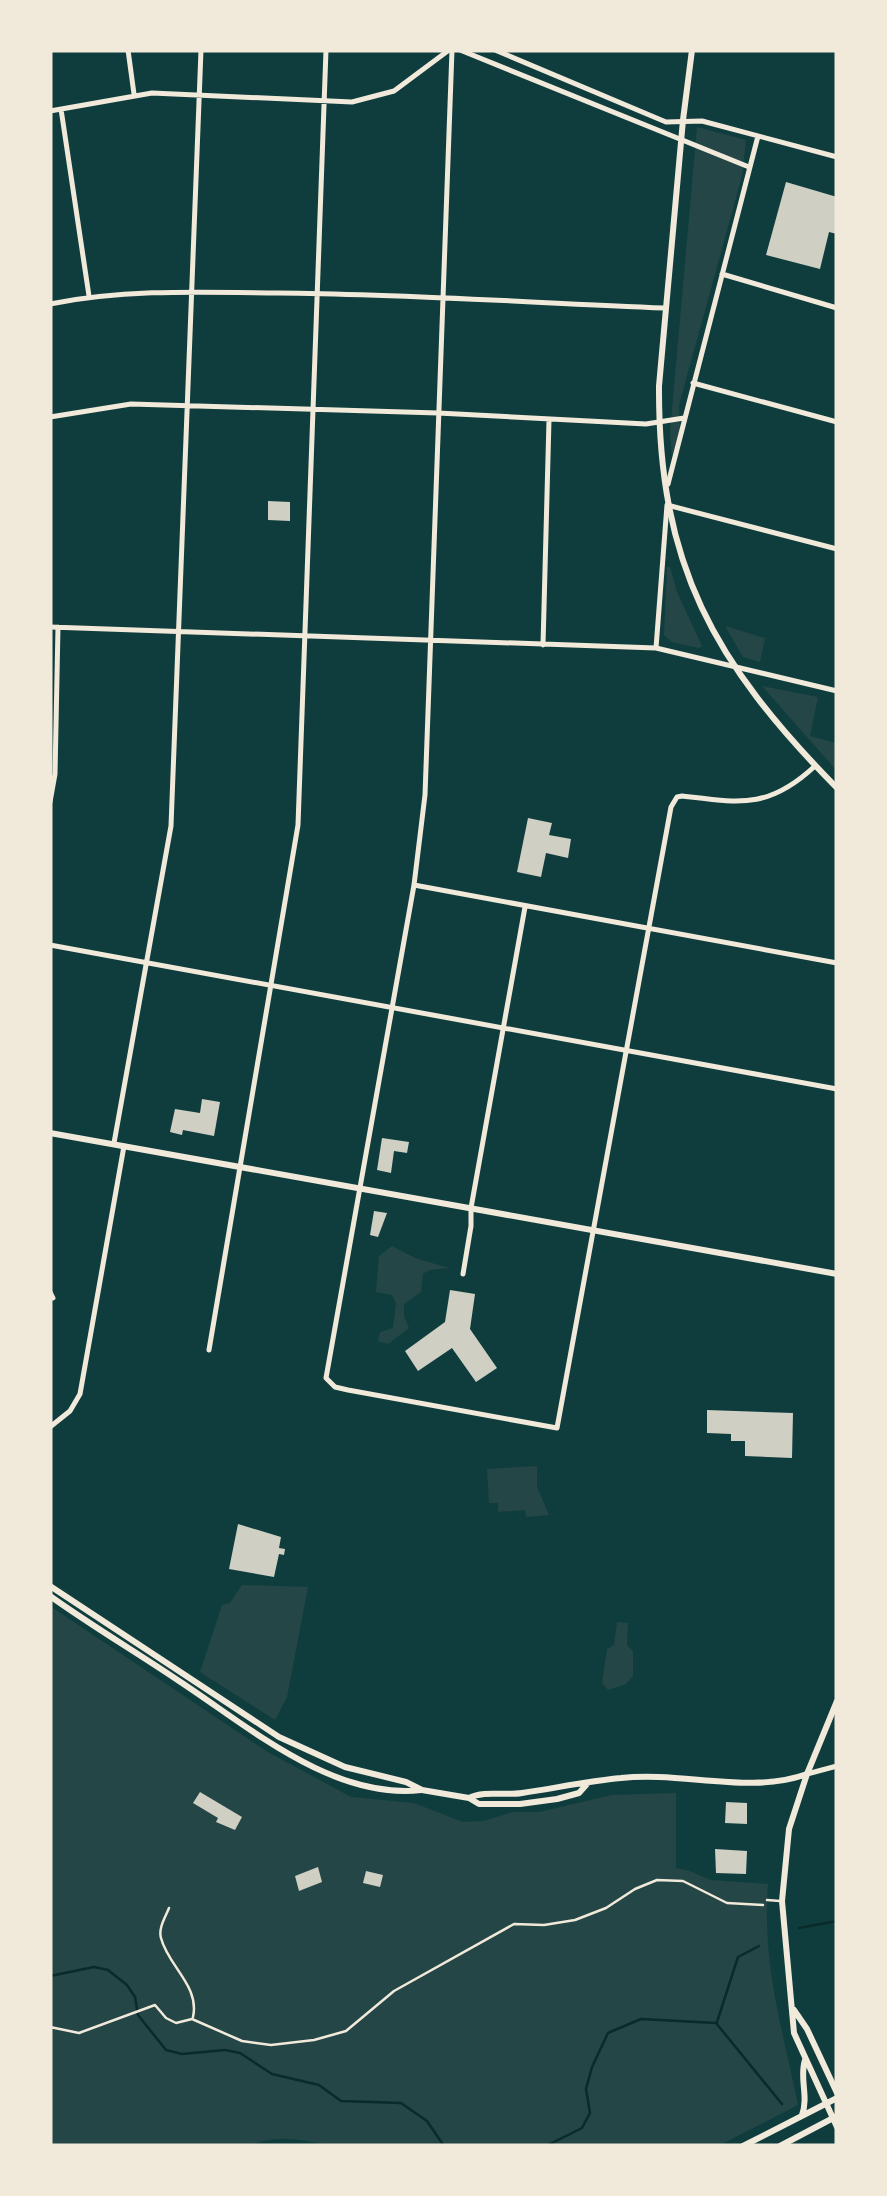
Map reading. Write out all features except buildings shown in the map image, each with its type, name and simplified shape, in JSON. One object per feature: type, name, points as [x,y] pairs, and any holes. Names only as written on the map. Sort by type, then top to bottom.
[{"type":"main road","points":[[692,50],[665,308],[659,423],[667,505],[693,589],[732,665],[755,697],[837,788]]},
{"type":"main road","points":[[50,1133],[837,1274]]},
{"type":"main road","points":[[50,1586],[298,1748],[345,1768],[406,1782],[422,1790]]},
{"type":"main road","points":[[50,1596],[300,1760],[364,1784],[469,1798],[479,1804],[520,1804],[579,1794],[587,1784],[622,1778],[776,1782],[807,1774]]},
{"type":"main road","points":[[837,1701],[789,1830],[782,1901],[794,2033],[837,2127]]},
{"type":"main road","points":[[743,2146],[837,2096],[808,2029],[794,2010]]},
{"type":"main road","points":[[802,2115],[806,2100],[802,2070],[805,2059]]},
{"type":"main road","points":[[826,2071],[837,2075]]},
{"type":"main road","points":[[780,2146],[835,2117]]},
{"type":"street","points":[[128,50],[134,94]]},
{"type":"street","points":[[114,1144],[171,826],[201,50]]},
{"type":"street","points":[[209,1350],[298,825],[326,50]]},
{"type":"street","points":[[50,111],[134,94],[356,102],[394,91],[454,50]]},
{"type":"street","points":[[454,50],[750,167]]},
{"type":"street","points":[[454,50],[426,795],[414,885],[326,1378],[329,1383],[348,1390],[557,1428],[671,807],[678,797],[733,802],[770,798],[815,766]]},
{"type":"street","points":[[495,50],[666,122],[702,121],[837,157]]},
{"type":"street","points":[[61,108],[89,296]]},
{"type":"street","points":[[666,492],[758,136]]},
{"type":"street","points":[[722,274],[837,308]]},
{"type":"street","points":[[50,304],[89,296],[192,292],[318,293],[665,308]]},
{"type":"street","points":[[693,383],[837,422]]},
{"type":"street","points":[[50,417],[131,404],[659,423],[684,418]]},
{"type":"street","points":[[543,644],[549,420]]},
{"type":"street","points":[[656,648],[667,505],[837,549]]},
{"type":"street","points":[[50,802],[55,774],[54,627],[656,648],[837,690]]},
{"type":"street","points":[[414,885],[837,963]]},
{"type":"street","points":[[463,1274],[471,1208],[525,906]]},
{"type":"street","points":[[50,945],[837,1089]]},
{"type":"street","points":[[50,1427],[70,1411],[80,1394],[124,1145]]},
{"type":"street","points":[[807,1774],[837,1766]]},
{"type":"lane","points":[[767,1900],[782,1901]]},
{"type":"path","points":[[50,2027],[79,2033],[155,2005],[176,2023],[192,2019],[242,2041],[270,2045],[314,2040],[346,2030],[394,1991],[514,1924],[544,1926],[576,1920],[657,1880],[684,1882],[720,1901],[743,1906],[762,1906],[767,1900]]},
{"type":"path","points":[[169,1908],[161,1939],[196,2005],[192,2019]]},
{"type":"shaded area","points":[[697,127],[746,140],[742,176],[679,405],[680,431],[672,457],[670,432]]},
{"type":"shaded area","points":[[667,567],[702,646],[699,648],[672,642],[664,635]]},
{"type":"shaded area","points":[[725,626],[765,638],[760,662],[743,657]]},
{"type":"shaded area","points":[[762,686],[818,697],[810,736],[837,743],[837,771]]},
{"type":"shaded area","points":[[392,1246],[449,1268],[423,1274],[421,1292],[404,1304],[409,1328],[388,1344],[378,1341],[380,1332],[393,1328],[396,1303],[392,1295],[376,1292],[379,1256]]},
{"type":"shaded area","points":[[537,1466],[537,1487],[549,1515],[526,1517],[525,1510],[498,1512],[498,1503],[489,1503],[487,1469]]},
{"type":"shaded area","points":[[242,1585],[308,1587],[287,1697],[275,1720],[200,1672],[222,1605],[230,1603]]},
{"type":"shaded area","points":[[50,1606],[266,1751],[351,1797],[414,1803],[463,1822],[513,1812],[539,1812],[612,1795],[676,1793],[676,1868],[710,1880],[768,1884],[771,1970],[798,2105],[718,2146],[333,2146],[280,2139],[249,2146],[50,2146]]},
{"type":"shaded area","points":[[617,1622],[628,1623],[627,1645],[633,1651],[633,1676],[626,1684],[608,1690],[602,1683],[607,1649],[614,1645]]},
{"type":"waterway","points":[[799,1928],[837,1921]]},
{"type":"waterway","points":[[717,2022],[738,1957],[759,1946]]},
{"type":"waterway","points":[[50,1976],[94,1967],[108,1970],[127,1985],[135,1997],[138,2015],[166,2050],[182,2054],[225,2050],[240,2053],[272,2074],[319,2085],[341,2101],[401,2103],[427,2121],[444,2146]]},
{"type":"waterway","points":[[546,2146],[582,2128],[590,2113],[586,2089],[592,2067],[608,2033],[641,2019],[716,2023],[782,2104]]}]
